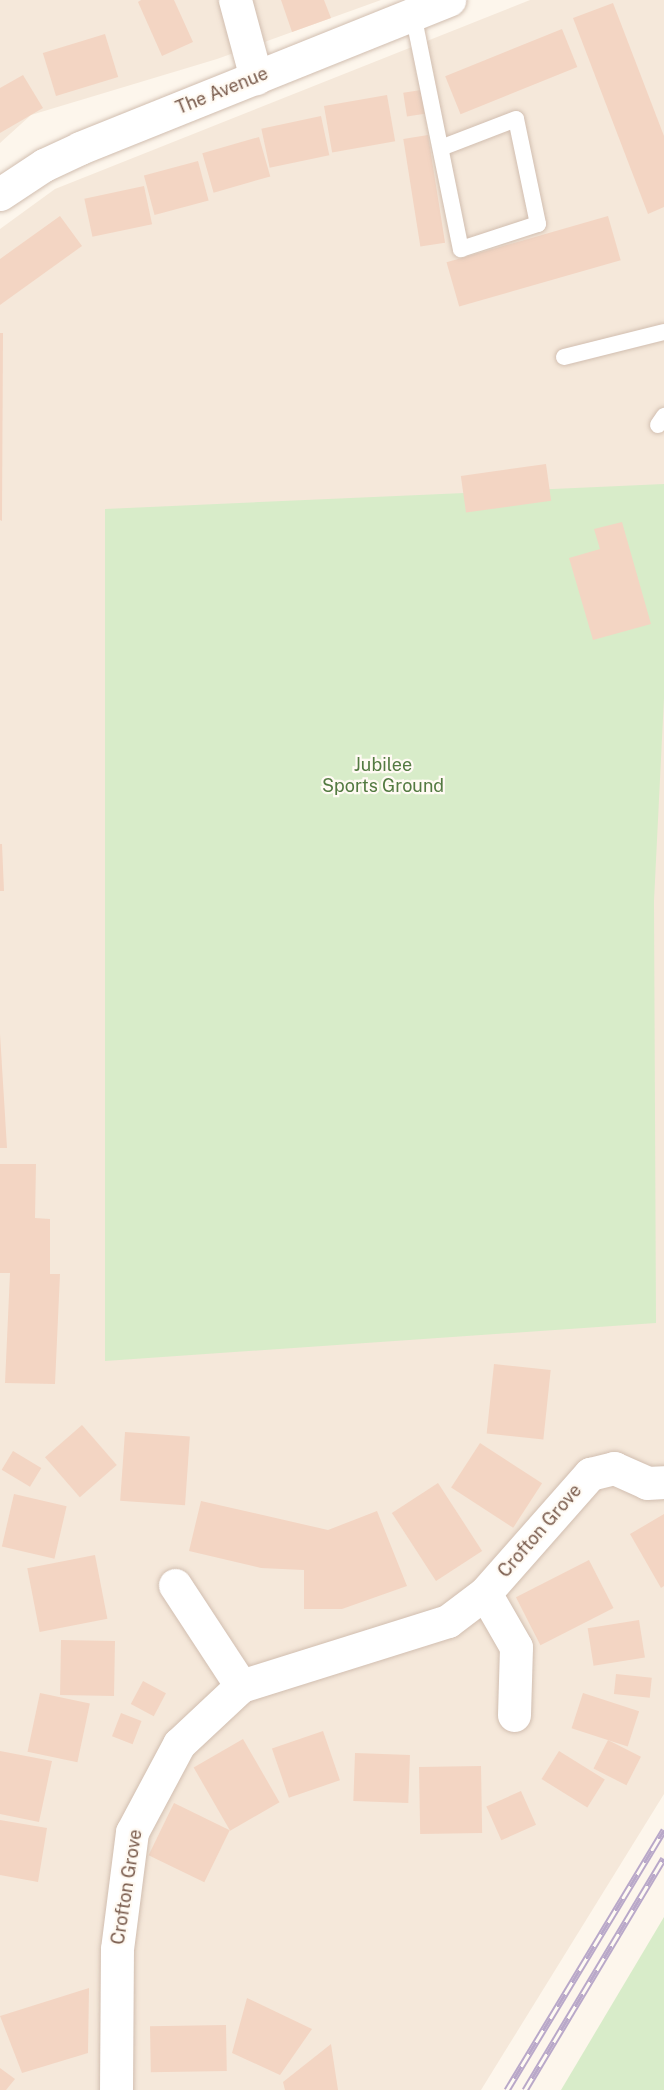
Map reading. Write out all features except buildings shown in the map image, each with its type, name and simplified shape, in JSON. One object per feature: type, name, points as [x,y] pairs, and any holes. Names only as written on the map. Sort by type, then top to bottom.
[{"type":"street","points":[[235,0],[256,78]]},
{"type":"street","name":"The Avenue","points":[[0,194],[44,165],[80,148],[449,0]]},
{"type":"street","name":"Crofton Grove","points":[[116,2090],[117,1949],[132,1832],[179,1744],[241,1686],[448,1621],[485,1593],[590,1474],[615,1468],[647,1483],[664,1482]]},
{"type":"street","points":[[175,1586],[241,1686]]},
{"type":"street","name":"Crofton Grove","points":[[485,1593],[516,1647],[514,1715]]},
{"type":"lane","points":[[413,14],[461,249],[538,224],[516,119],[441,148]]},
{"type":"lane","points":[[564,357],[664,332]]},
{"type":"shaded area","points":[[0,0],[381,0],[217,59],[31,115],[0,143]]},
{"type":"shaded area","points":[[530,0],[664,0],[664,1794],[481,2090],[0,2090],[0,229],[55,189]]},
{"type":"green space","name":"Jubilee Sports Ground","points":[[664,484],[664,698],[654,901],[656,1323],[105,1361],[105,509]]},
{"type":"green space","points":[[664,1917],[664,2090],[561,2090]]},
{"type":"railway","points":[[507,2090],[664,1830]]},
{"type":"railway","points":[[525,2090],[664,1858]]}]
